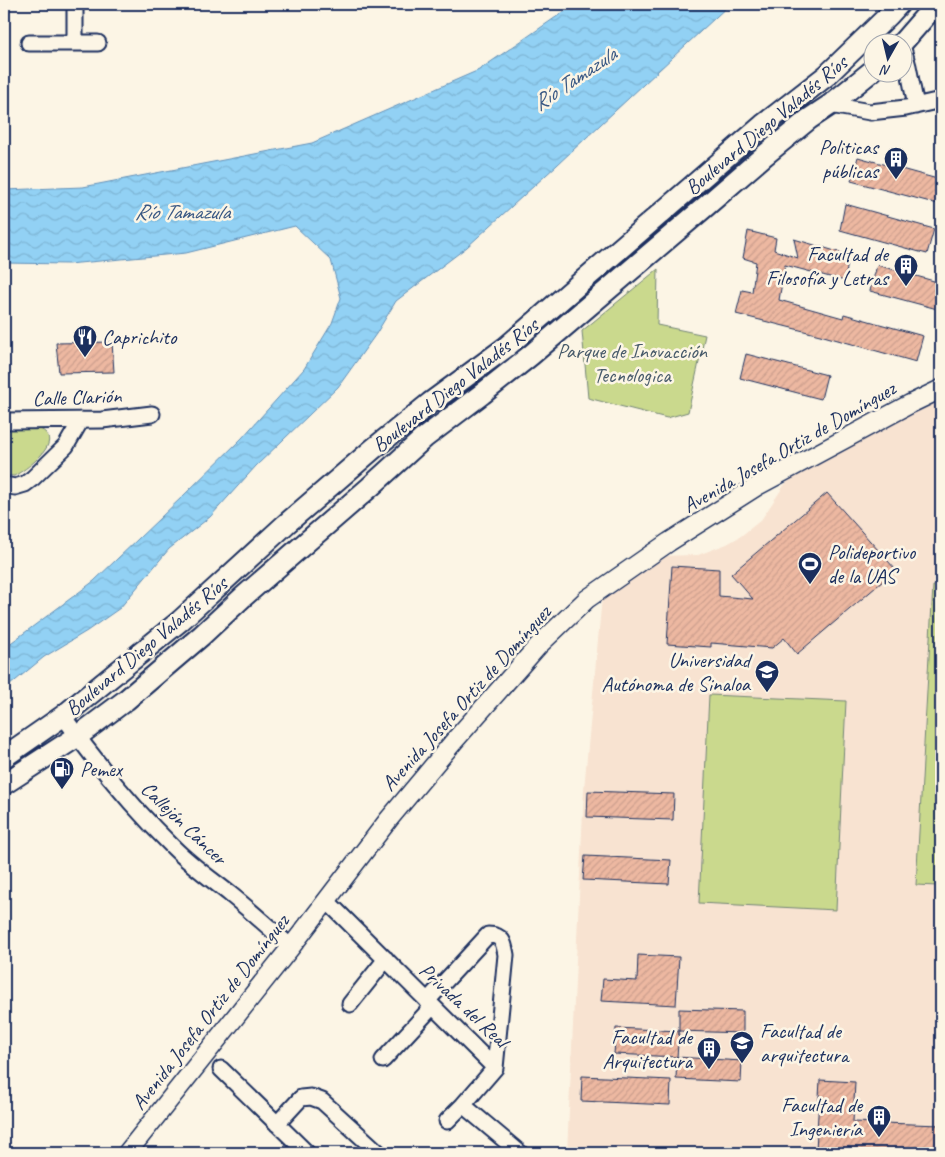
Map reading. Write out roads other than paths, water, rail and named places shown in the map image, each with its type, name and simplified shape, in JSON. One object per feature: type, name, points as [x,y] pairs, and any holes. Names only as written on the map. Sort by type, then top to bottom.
[{"type":"main road","name":"Boulevard Diego Valadés Ríos","points":[[4,757],[63,716],[180,622],[286,524],[373,450],[430,403],[505,348],[763,125],[826,76],[899,4]]},
{"type":"main road","points":[[912,32],[936,4]]},
{"type":"main road","name":"Boulevard Diego Valadés Ríos","points":[[4,784],[78,736],[126,700],[424,438],[531,355],[808,119],[830,105],[862,79]]},
{"type":"street","points":[[75,4],[75,43]]},
{"type":"street","points":[[29,43],[98,42]]},
{"type":"street","points":[[911,82],[916,106]]},
{"type":"street","points":[[830,105],[870,112],[916,106],[941,100]]},
{"type":"street","name":"Avenida Josefa Ortiz de Domínguez","points":[[128,1153],[291,947],[389,819],[455,740],[538,646],[587,599],[669,542],[759,485],[941,389]]},
{"type":"street","name":"Calle Clarión","points":[[4,421],[102,420],[152,414]]},
{"type":"street","points":[[4,485],[15,487],[25,484],[33,478],[66,446],[81,420]]},
{"type":"street","name":"Callejón Cáncer","points":[[63,716],[120,790],[174,848],[198,870],[231,894],[291,947]]},
{"type":"street","name":"Privada del Real","points":[[326,900],[495,1068]]},
{"type":"street","name":"Privada del Real","points":[[429,1004],[488,935],[494,935],[502,940],[506,955],[495,1068]]},
{"type":"street","points":[[350,1004],[386,959]]},
{"type":"street","points":[[383,1060],[429,1004]]},
{"type":"street","points":[[447,1121],[495,1068]]},
{"type":"street","points":[[221,1069],[308,1153]]},
{"type":"street","points":[[277,1124],[301,1098],[311,1097],[322,1101],[379,1153]]},
{"type":"street","points":[[463,1105],[520,1153]]},
{"type":"water","name":"Río Tamazula","points":[[575,4],[730,4],[467,247],[396,301],[376,334],[338,387],[256,466],[210,517],[169,549],[120,608],[44,657],[4,690],[4,648],[94,581],[242,438],[304,369],[332,323],[341,298],[331,260],[295,226],[186,253],[68,264],[4,263],[4,190],[83,187],[312,143],[479,70]]},
{"type":"place","name":"Politicas públicas","points":[[896,180]]},
{"type":"place","name":"Facultad de Filosofía y Letras","points":[[906,287]]},
{"type":"place","name":"Caprichito","points":[[85,358]]},
{"type":"place","name":"Polideportivo de la UAS","points":[[810,585]]},
{"type":"place","name":"Universidad Autónoma de Sinaloa","points":[[767,693]]},
{"type":"place","name":"Pemex","points":[[62,790]]},
{"type":"place","name":"Facultad de arquitectura","points":[[742,1064]]},
{"type":"place","name":"Facultad de Arquitectura","points":[[709,1070]]},
{"type":"place","name":"Facultad de Ingeniería","points":[[879,1138]]},
{"type":"park label","name":"Parque de Inovacción Tecnologica","points":[[632,363]]}]
